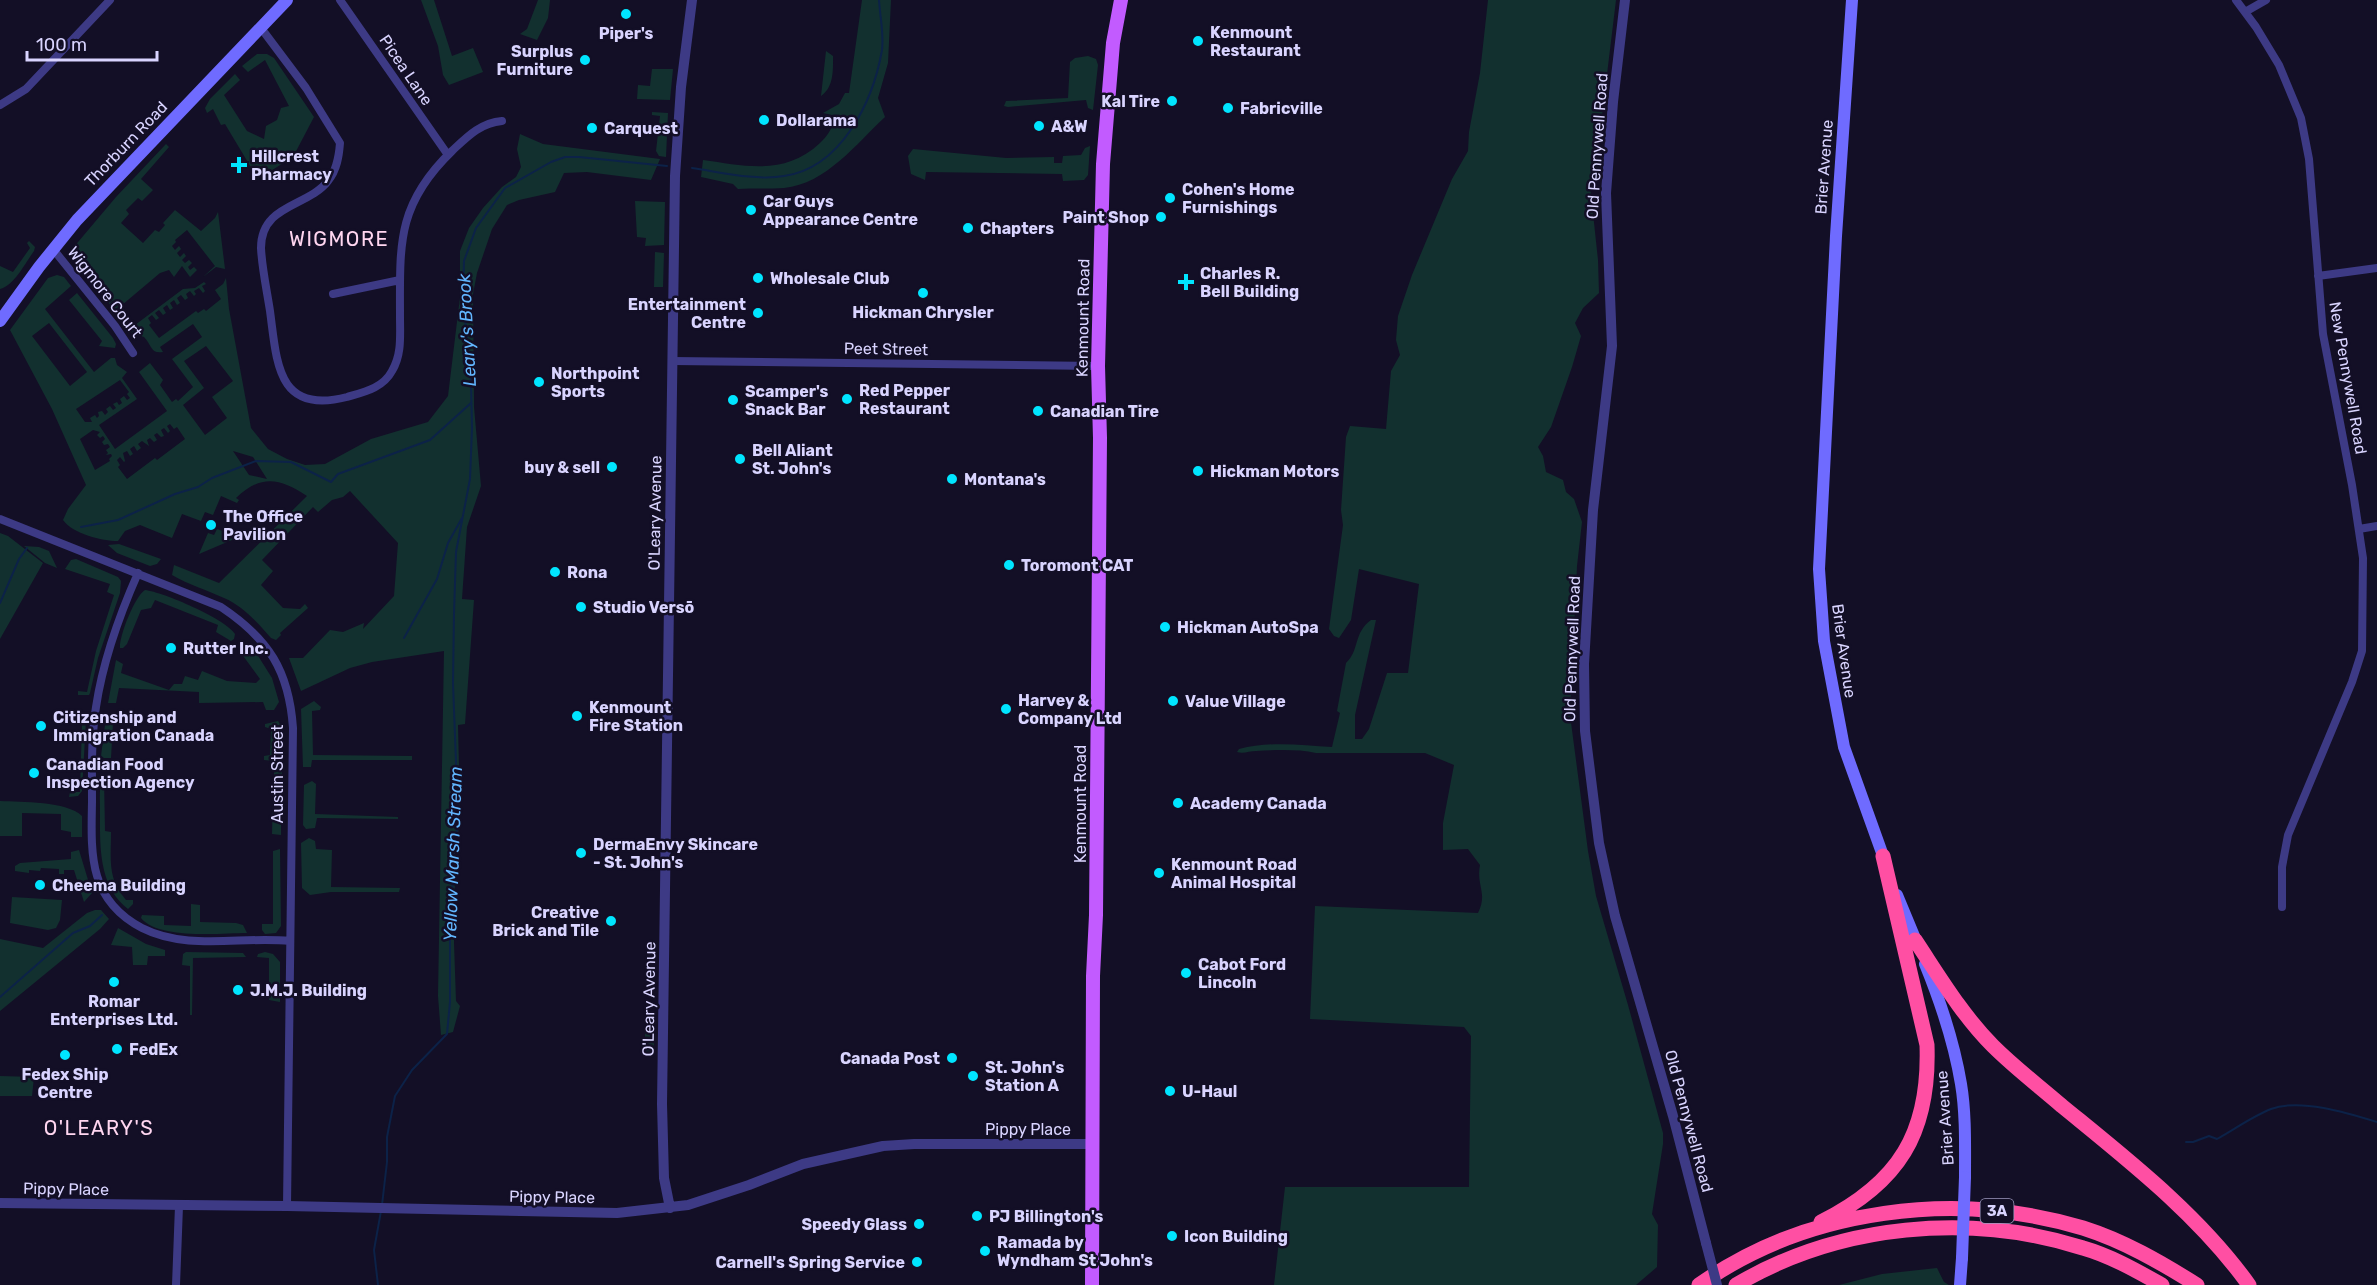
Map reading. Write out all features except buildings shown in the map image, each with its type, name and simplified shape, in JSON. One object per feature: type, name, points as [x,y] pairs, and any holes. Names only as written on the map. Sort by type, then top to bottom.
[{"type":"highway","points":[[1785,1240],[1867,1196],[1897,1165],[1916,1132],[1928,1076],[1927,1046],[1882,856]]},
{"type":"highway","points":[[1916,940],[1969,1018],[1992,1045],[2017,1069],[2152,1182],[2203,1232],[2249,1285]]},
{"type":"highway","name":"3A","points":[[1699,1285],[1754,1251],[1817,1228],[1881,1214],[1945,1209],[2010,1212],[2051,1220],[2116,1240],[2144,1253],[2197,1285]]},
{"type":"highway","name":"3A","points":[[1736,1285],[1777,1263],[1814,1250],[1875,1234],[1934,1227],[2003,1230],[2037,1235],[2085,1248],[2155,1282]]},
{"type":"main road","name":"Thorburn Road","points":[[0,321],[4,308],[116,178],[287,0]]},
{"type":"main road","name":"Kenmount Road","points":[[1092,1285],[1093,976],[1096,904],[1100,438],[1098,366],[1103,164],[1113,43],[1121,0]]},
{"type":"main road","name":"Brier Avenue","points":[[1852,0],[1828,378],[1819,569],[1824,641],[1844,747],[1882,856],[1941,1003],[1953,1041],[1962,1087],[1965,1177],[1960,1285]]},
{"type":"street","points":[[0,105],[17,96],[32,84],[110,0]]},
{"type":"street","name":"Picea Lane","points":[[340,0],[448,155]]},
{"type":"street","name":"O'Leary Avenue","points":[[669,1208],[664,1178],[662,1104],[675,156],[692,0]]},
{"type":"street","name":"Old Pennywell Road","points":[[1625,0],[1613,102],[1606,194],[1611,346],[1593,510],[1584,664],[1585,731],[1599,843],[1615,916],[1669,1104],[1717,1285]]},
{"type":"street","name":"New Pennywell Road","points":[[2236,0],[2279,65],[2301,118],[2309,159],[2326,354],[2363,558],[2362,651],[2352,682],[2288,835],[2282,867],[2282,908]]},
{"type":"street","points":[[2245,12],[2266,0]]},
{"type":"street","points":[[261,28],[306,88],[340,143],[337,163],[328,182],[319,191],[281,210],[273,217],[267,226],[261,247],[279,371],[294,392],[317,401],[329,401],[369,391],[382,384],[391,374],[400,351],[401,249],[410,209],[427,178],[448,155],[475,130],[487,124],[502,121]]},
{"type":"street","name":"Wigmore Court","points":[[53,249],[115,326],[133,353]]},
{"type":"street","points":[[2318,276],[2377,268]]},
{"type":"street","points":[[333,294],[400,280]]},
{"type":"street","name":"Peet Street","points":[[672,362],[1098,366]]},
{"type":"street","name":"Austin Street","points":[[0,519],[221,607],[252,630],[272,653],[284,680],[290,695],[293,728],[287,1206]]},
{"type":"street","points":[[2359,529],[2377,526]]},
{"type":"street","points":[[138,573],[112,638],[96,707],[92,748],[91,846],[96,875],[105,893],[118,910],[140,927],[165,937],[189,940],[290,941]]},
{"type":"street","name":"Pippy Place","points":[[0,1203],[617,1213],[669,1208],[710,1199],[803,1164],[883,1146],[1093,1143]]},
{"type":"street","points":[[176,1285],[179,1206]]},
{"type":"green space","points":[[421,0],[434,0],[452,56],[473,48],[483,72],[449,85],[443,75],[438,46]]},
{"type":"green space","points":[[538,0],[550,0],[548,18],[537,40],[520,34],[527,29]]},
{"type":"green space","points":[[862,0],[891,0],[888,63],[878,98],[885,117],[840,161],[814,179],[799,185],[784,188],[738,189],[733,184],[701,177],[703,160],[750,166],[779,164],[807,153],[823,140],[830,130],[833,119],[832,115],[823,113],[839,104],[845,93],[849,93]]},
{"type":"green space","points":[[1488,0],[1616,0],[1600,132],[1590,185],[1599,293],[1583,308],[1575,323],[1581,336],[1572,367],[1551,427],[1538,447],[1543,456],[1546,472],[1563,480],[1566,492],[1574,499],[1582,522],[1577,566],[1570,715],[1596,896],[1663,1133],[1652,1214],[1658,1225],[1657,1267],[1636,1285],[1274,1285],[1285,1187],[1469,1187],[1471,1036],[1464,1027],[1310,1019],[1315,906],[1478,913],[1482,900],[1480,865],[1468,849],[1443,850],[1443,823],[1454,765],[1425,753],[1316,753],[1286,750],[1237,752],[1239,749],[1273,744],[1332,747],[1340,713],[1337,711],[1346,663],[1353,653],[1361,630],[1371,620],[1376,620],[1355,715],[1355,739],[1362,739],[1369,729],[1387,673],[1408,673],[1419,584],[1359,569],[1351,620],[1339,638],[1334,636],[1329,629],[1343,525],[1341,510],[1346,437],[1350,426],[1386,429],[1391,371],[1400,355],[1396,340],[1398,316],[1412,275],[1452,179],[1468,151]]},
{"type":"green space","points":[[826,51],[833,56],[833,72],[831,83],[821,96]]},
{"type":"green space","points":[[257,54],[267,54],[274,58],[314,117],[293,157],[258,179],[225,124],[221,125],[213,109],[207,113],[205,108],[210,99],[235,74],[240,80],[224,95],[247,131],[264,139],[266,126],[277,120],[281,108],[289,106],[265,60],[248,72],[242,66]]},
{"type":"green space","points":[[1088,56],[1096,59],[1098,65],[1093,110],[1088,108],[1086,100],[1004,106],[1006,101],[1068,98],[1070,62],[1075,58]]},
{"type":"green space","points":[[652,69],[673,69],[670,100],[637,99],[638,85],[650,86]]},
{"type":"green space","points":[[652,112],[668,113],[666,157],[659,156],[656,151],[660,116],[652,115]]},
{"type":"green space","points":[[520,134],[543,144],[660,159],[651,180],[587,172],[564,173],[555,192],[507,205],[492,229],[477,273],[473,294],[474,407],[481,486],[467,527],[462,599],[474,600],[465,724],[458,725],[460,810],[455,876],[454,943],[456,1001],[460,1006],[453,1032],[441,1035],[438,996],[444,651],[372,662],[350,668],[301,691],[289,658],[303,658],[330,630],[343,632],[364,623],[363,629],[394,596],[398,543],[350,491],[343,497],[332,500],[318,512],[313,507],[262,560],[273,571],[261,585],[283,608],[300,609],[305,604],[308,608],[280,633],[281,635],[276,640],[271,638],[238,606],[172,575],[174,565],[219,583],[307,496],[279,482],[262,482],[245,490],[236,498],[239,500],[237,503],[221,496],[213,515],[205,512],[201,521],[182,514],[172,538],[140,525],[125,531],[118,541],[104,540],[81,533],[63,520],[68,509],[86,485],[52,409],[10,330],[48,278],[57,275],[64,277],[71,286],[45,309],[94,372],[111,358],[115,358],[117,365],[127,372],[122,378],[137,399],[99,425],[115,449],[167,411],[139,372],[150,363],[163,380],[160,385],[172,402],[176,399],[178,401],[193,387],[172,359],[202,337],[193,324],[160,347],[163,352],[156,352],[144,337],[130,332],[124,325],[130,320],[135,325],[183,289],[195,288],[204,282],[206,284],[202,286],[205,291],[203,293],[199,288],[194,291],[196,294],[194,296],[190,291],[186,294],[188,298],[185,300],[181,295],[177,298],[180,303],[177,305],[174,300],[170,303],[173,308],[170,310],[167,305],[163,308],[166,313],[163,315],[159,310],[155,313],[159,318],[156,320],[152,315],[148,318],[151,323],[149,325],[159,338],[196,311],[198,313],[204,309],[206,311],[221,299],[215,290],[223,284],[226,278],[229,309],[251,428],[268,449],[287,459],[305,465],[325,464],[371,439],[428,422],[448,396],[460,297],[460,251],[469,228],[483,208],[502,187],[516,177],[521,167],[517,149]],"holes":[[[49,323],[87,372],[70,386],[32,336]],[[206,346],[233,381],[212,397],[227,418],[205,435],[183,405],[204,388],[184,361]],[[120,380],[129,392],[127,394],[130,398],[127,400],[124,396],[120,399],[122,403],[113,404],[116,408],[113,410],[110,406],[106,409],[108,412],[105,415],[102,411],[98,412],[97,418],[95,415],[90,418],[92,422],[85,422],[76,409]],[[170,424],[174,429],[177,427],[185,439],[127,479],[118,467],[120,465],[117,460],[120,457],[125,461],[123,453],[127,451],[130,456],[133,454],[130,449],[134,446],[137,451],[141,448],[138,444],[142,441],[149,446],[147,440],[150,438],[154,442],[157,440],[154,435],[157,433],[161,437],[164,436],[161,430],[164,428],[168,433],[170,431],[167,426]],[[93,430],[100,432],[97,435],[100,438],[103,436],[105,439],[102,442],[110,447],[106,450],[108,453],[106,455],[111,454],[112,456],[110,461],[95,470],[80,439]],[[233,451],[253,457],[267,479],[249,475]]]},
{"type":"green space","points":[[166,144],[169,147],[141,179],[153,190],[142,201],[138,198],[126,210],[129,214],[121,223],[143,243],[155,230],[159,232],[165,225],[163,223],[175,210],[201,231],[218,212],[225,269],[216,267],[203,277],[215,266],[187,230],[175,240],[172,246],[175,250],[179,246],[181,249],[177,253],[180,257],[184,253],[186,256],[182,260],[185,263],[189,260],[192,263],[188,267],[190,270],[194,267],[197,270],[190,277],[182,266],[174,277],[169,270],[160,273],[122,305],[125,313],[119,317],[73,255],[73,248],[116,197]]},
{"type":"green space","points":[[1090,146],[1088,175],[1084,180],[1063,181],[1062,174],[926,172],[925,180],[911,174],[908,156],[913,149],[1006,158],[1054,157],[1054,163],[1062,163],[1063,156],[1081,155],[1085,148]]},
{"type":"green space","points":[[635,201],[665,202],[664,245],[645,246],[646,238],[637,237]]},
{"type":"green space","points":[[29,241],[35,247],[34,251],[15,278],[0,289],[0,266],[13,272],[30,248],[27,243]]},
{"type":"green space","points":[[655,252],[664,253],[663,287],[654,287]]},
{"type":"green space","points":[[77,293],[113,338],[115,348],[99,346],[102,341],[69,300]]},
{"type":"green space","points":[[217,529],[239,537],[199,554],[208,533],[214,535]]},
{"type":"green space","points":[[0,533],[8,536],[43,563],[0,639]]},
{"type":"green space","points":[[119,544],[161,559],[157,564],[150,566],[117,553],[108,545]]},
{"type":"green space","points":[[24,546],[39,547],[49,551],[57,568],[45,563]]},
{"type":"green space","points":[[76,559],[118,577],[121,581],[120,593],[98,658],[89,695],[78,695],[78,691],[87,692],[96,651],[114,595],[107,592],[110,584],[65,569],[71,560]]},
{"type":"green space","points":[[145,590],[179,601],[220,621],[235,634],[234,639],[231,641],[216,632],[218,625],[155,600],[151,608],[141,610],[127,644],[120,648],[128,617]]},
{"type":"green space","points":[[246,649],[255,651],[272,678],[279,702],[274,710],[266,710],[263,702],[199,703],[199,692],[119,688],[116,703],[108,703],[116,660],[123,664],[121,673],[169,690],[174,684],[182,684],[185,676],[198,680],[202,671],[227,681],[256,683],[260,679],[241,653]]},
{"type":"green space","points":[[314,701],[321,707],[320,710],[312,711],[313,755],[412,756],[412,760],[312,760],[311,767],[303,767],[301,709]]},
{"type":"green space","points":[[75,713],[82,714],[86,720],[82,791],[78,796],[69,797],[70,792],[80,792],[82,723],[74,721]]},
{"type":"green space","points":[[106,717],[111,718],[113,723],[111,758],[101,756]]},
{"type":"green space","points":[[278,721],[282,727],[282,776],[274,784],[274,761],[264,760],[264,756],[270,755],[271,729],[265,727],[265,724]]},
{"type":"green space","points":[[102,778],[104,778],[105,831],[111,832],[111,868],[120,892],[126,900],[133,900],[133,904],[128,909],[111,889],[103,864],[100,824]]},
{"type":"green space","points":[[312,781],[316,784],[315,814],[398,817],[398,819],[317,818],[315,828],[306,829],[303,825],[304,785]]},
{"type":"green space","points":[[273,794],[281,804],[281,835],[272,834]]},
{"type":"green space","points":[[0,801],[43,803],[66,807],[82,816],[82,837],[71,837],[71,832],[61,830],[61,814],[22,813],[22,836],[0,836]]},
{"type":"green space","points":[[309,838],[315,841],[316,849],[332,850],[331,887],[400,888],[399,892],[331,892],[310,895],[302,888],[301,843]]},
{"type":"green space","points":[[280,849],[281,926],[276,933],[265,934],[262,924],[273,924],[273,851]]},
{"type":"green space","points":[[79,850],[92,893],[84,902],[74,870],[64,870],[64,874],[59,874],[59,869],[41,868],[40,871],[29,870],[29,873],[15,871],[15,866],[20,863],[71,859],[71,852]]},
{"type":"green space","points":[[12,897],[62,900],[60,920],[56,928],[48,930],[10,923]]},
{"type":"green space","points":[[191,904],[200,905],[200,922],[236,923],[243,925],[247,933],[176,932],[162,930],[141,918],[142,915],[164,916],[164,925],[191,926]]},
{"type":"green space","points":[[101,910],[109,919],[100,929],[0,1011],[0,939],[43,948],[87,913]]},
{"type":"green space","points":[[118,928],[146,944],[165,950],[165,956],[148,956],[147,965],[133,965],[132,947],[111,945]]},
{"type":"green space","points":[[186,952],[243,953],[246,957],[193,958],[192,1015],[190,1015],[190,966],[182,965],[183,954]]},
{"type":"green space","points":[[265,952],[273,954],[280,962],[280,1002],[269,1000],[269,958],[257,957],[258,954]]},
{"type":"green space","points":[[646,1017],[654,1020],[654,1053],[650,1058],[647,1058],[644,1052]]},
{"type":"green space","points":[[0,1076],[34,1077],[32,1096],[0,1096]]},
{"type":"green space","points":[[1937,1268],[1944,1282],[1949,1285],[1839,1285],[1882,1274]]},
{"type":"waterway","name":"Leary's Brook","points":[[692,168],[750,177],[784,176],[804,170],[822,160],[838,146],[862,111],[878,70],[882,50],[879,0]]},
{"type":"waterway","name":"Yellow Marsh Stream","points":[[382,1205],[387,1162],[387,1137],[395,1096],[412,1070],[447,1034],[450,1002],[450,916],[458,815],[453,683],[456,552],[470,479],[472,428],[471,382],[463,297],[464,261],[476,228],[505,188],[551,162],[565,157],[579,157],[667,166]]},
{"type":"waterway","name":"Leary's Brook","points":[[81,527],[118,520],[256,461],[291,462],[331,482],[338,474],[430,440],[471,403]]},
{"type":"waterway","points":[[404,638],[437,579],[448,543],[462,518]]},
{"type":"waterway","name":"Leary's Brook","points":[[0,603],[19,559],[27,548]]},
{"type":"waterway","points":[[0,997],[73,933],[90,926],[102,915]]},
{"type":"waterway","points":[[2186,1142],[2209,1136],[2217,1139],[2258,1115],[2283,1106],[2324,1108],[2377,1122]]},
{"type":"waterway","name":"Yellow Marsh Stream","points":[[378,1285],[374,1250],[381,1211]]},
{"type":"place","name":"Piper's","points":[[626,14]]},
{"type":"place","name":"Kenmount Restaurant","points":[[1198,41]]},
{"type":"place","name":"Surplus Furniture","points":[[585,60]]},
{"type":"place","name":"Kal Tire","points":[[1172,101]]},
{"type":"place","name":"Fabricville","points":[[1228,108]]},
{"type":"place","name":"Dollarama","points":[[764,120]]},
{"type":"place","name":"A&W","points":[[1039,126]]},
{"type":"place","name":"Carquest","points":[[592,128]]},
{"type":"place","name":"Hillcrest Pharmacy","points":[[239,165]]},
{"type":"place","name":"Cohen's Home Furnishings","points":[[1170,198]]},
{"type":"place","name":"Car Guys Appearance Centre","points":[[751,210]]},
{"type":"place","name":"Paint Shop","points":[[1161,217]]},
{"type":"place","name":"Chapters","points":[[968,228]]},
{"type":"place","name":"Wholesale Club","points":[[758,278]]},
{"type":"place","name":"Charles R. Bell Building","points":[[1186,282]]},
{"type":"place","name":"Hickman Chrysler","points":[[923,293]]},
{"type":"place","name":"Entertainment Centre","points":[[758,313]]},
{"type":"place","name":"Northpoint Sports","points":[[539,382]]},
{"type":"place","name":"Red Pepper Restaurant","points":[[847,399]]},
{"type":"place","name":"Scamper's Snack Bar","points":[[733,400]]},
{"type":"place","name":"Canadian Tire","points":[[1038,411]]},
{"type":"place","name":"Bell Aliant St. John's","points":[[740,459]]},
{"type":"place","name":"buy & sell","points":[[612,467]]},
{"type":"place","name":"Hickman Motors","points":[[1198,471]]},
{"type":"place","name":"Montana's","points":[[952,479]]},
{"type":"place","name":"The Office Pavilion","points":[[211,525]]},
{"type":"place","name":"Toromont CAT","points":[[1009,565]]},
{"type":"place","name":"Rona","points":[[555,572]]},
{"type":"place","name":"Studio Versō","points":[[581,607]]},
{"type":"place","name":"Hickman AutoSpa","points":[[1165,627]]},
{"type":"place","name":"Rutter Inc.","points":[[171,648]]},
{"type":"place","name":"Value Village","points":[[1173,701]]},
{"type":"place","name":"Harvey & Company Ltd","points":[[1006,709]]},
{"type":"place","name":"Kenmount Fire Station","points":[[577,716]]},
{"type":"place","name":"Citizenship and Immigration Canada","points":[[41,726]]},
{"type":"place","name":"Canadian Food Inspection Agency","points":[[34,773]]},
{"type":"place","name":"Academy Canada","points":[[1178,803]]},
{"type":"place","name":"DermaEnvy Skincare - St. John's","points":[[581,853]]},
{"type":"place","name":"Kenmount Road Animal Hospital","points":[[1159,873]]},
{"type":"place","name":"Cheema Building","points":[[40,885]]},
{"type":"place","name":"Creative Brick and Tile","points":[[611,921]]},
{"type":"place","name":"Cabot Ford Lincoln","points":[[1186,973]]},
{"type":"place","name":"Romar Enterprises Ltd.","points":[[114,982]]},
{"type":"place","name":"J.M.J. Building","points":[[238,990]]},
{"type":"place","name":"FedEx","points":[[117,1049]]},
{"type":"place","name":"Fedex Ship Centre","points":[[65,1055]]},
{"type":"place","name":"Canada Post","points":[[952,1058]]},
{"type":"place","name":"St. John's Station A","points":[[973,1076]]},
{"type":"place","name":"U-Haul","points":[[1170,1091]]},
{"type":"place","name":"PJ Billington's","points":[[977,1216]]},
{"type":"place","name":"Speedy Glass","points":[[919,1224]]},
{"type":"place","name":"Icon Building","points":[[1172,1236]]},
{"type":"place","name":"Ramada by Wyndham St John's","points":[[985,1251]]},
{"type":"place","name":"Carnell's Spring Service","points":[[917,1262]]},
{"type":"district","name":"WIGMORE","points":[[339,239]]},
{"type":"district","name":"O'LEARY'S","points":[[99,1128]]}]
